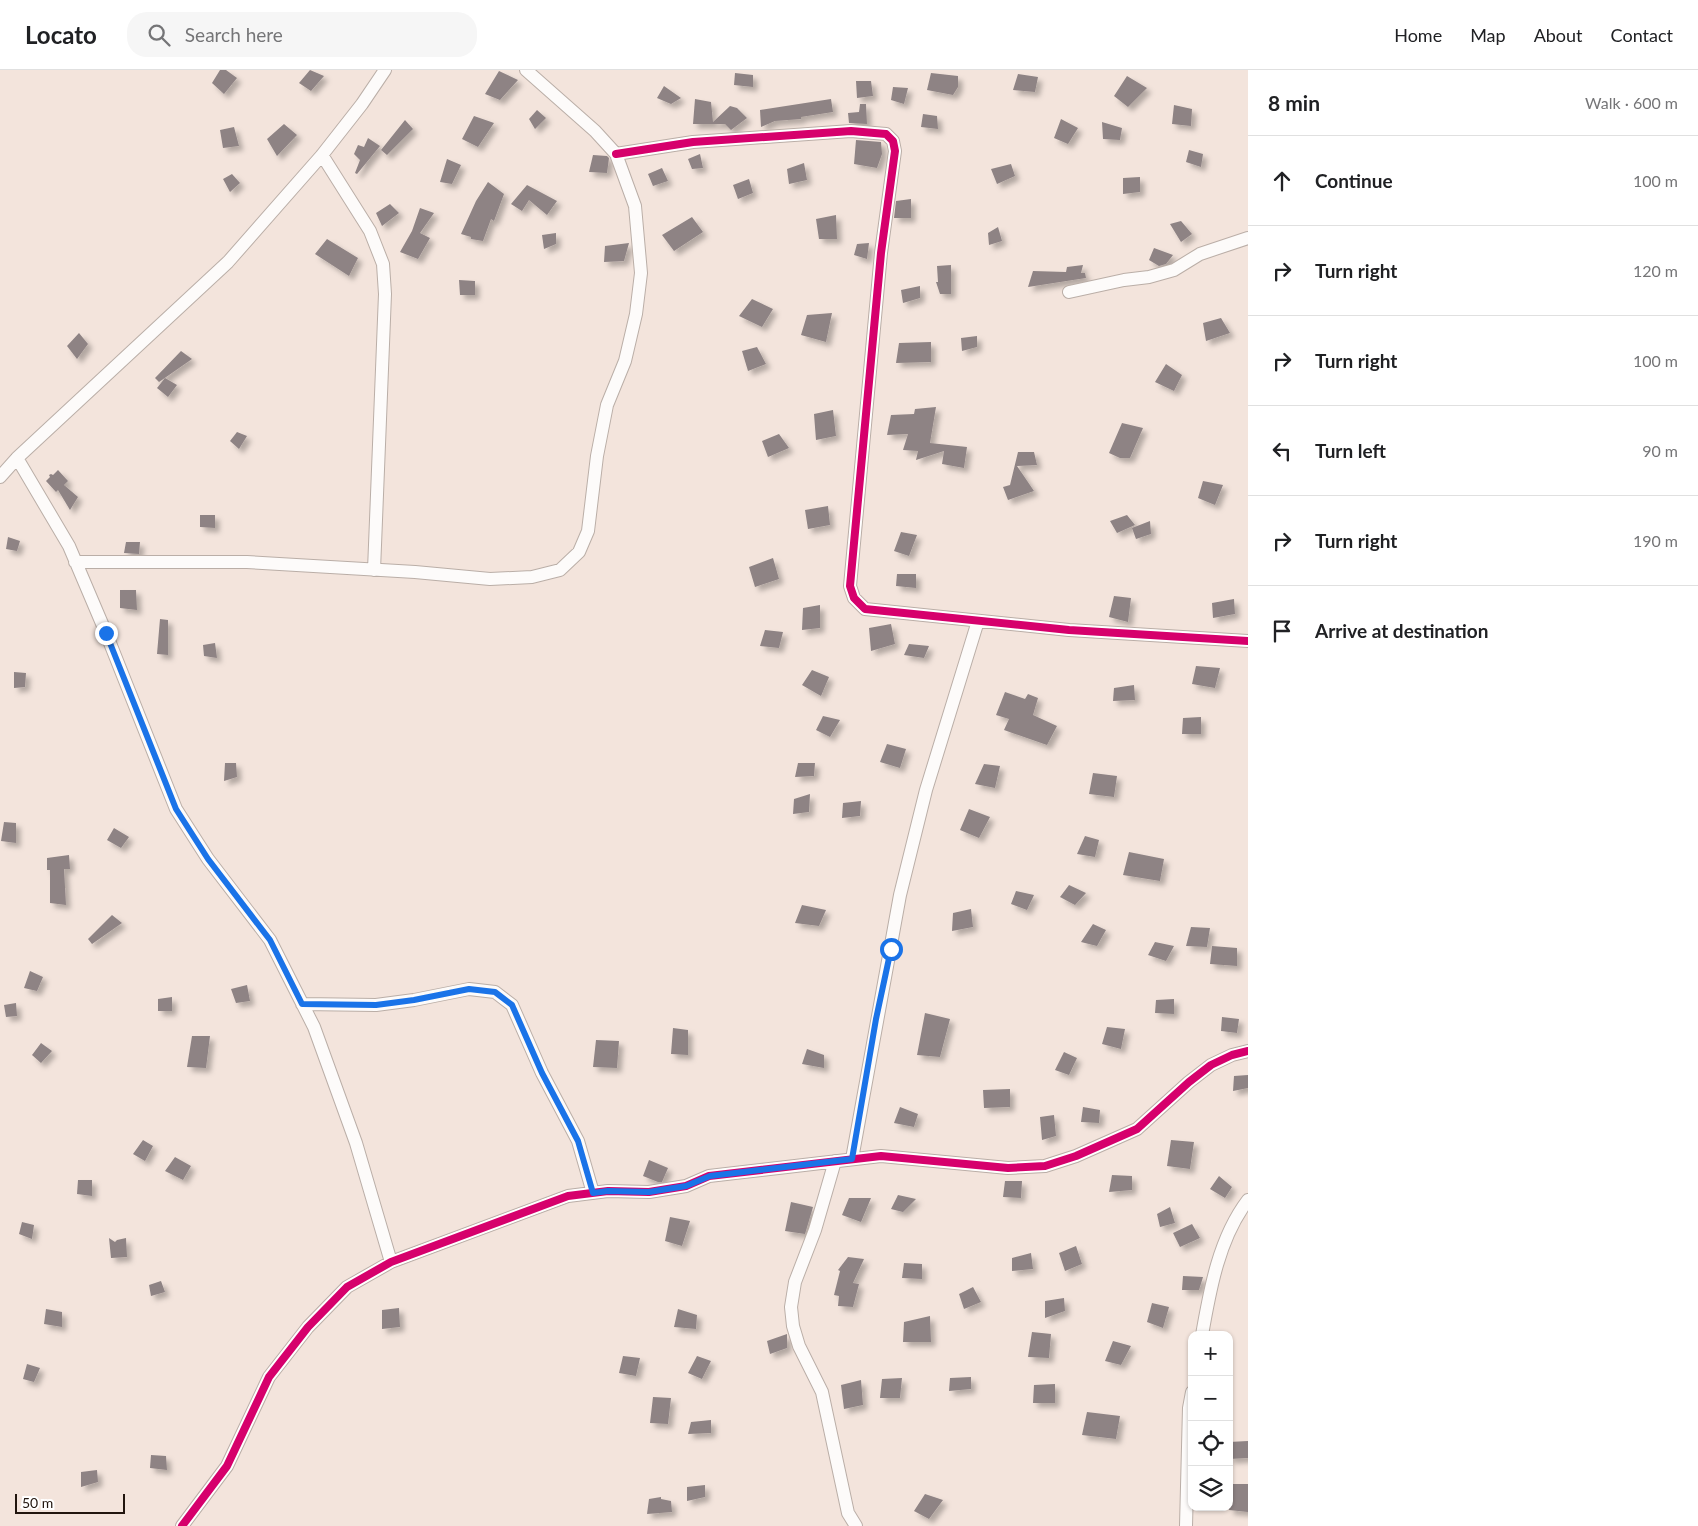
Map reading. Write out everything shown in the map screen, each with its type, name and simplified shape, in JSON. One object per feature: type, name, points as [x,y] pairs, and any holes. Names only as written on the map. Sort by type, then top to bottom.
[{"type":"street","points":[[0,478],[17,458],[228,262],[322,155],[362,104],[385,70]]},
{"type":"street","points":[[75,562],[247,562],[490,579],[532,577],[560,570],[579,552],[588,531],[607,405],[625,361],[636,314],[641,273],[634,206],[616,154],[589,126],[526,70]]},
{"type":"street","points":[[616,154],[693,142],[851,131],[886,134],[893,141],[895,151],[881,252],[850,586],[854,598],[865,609],[1069,630],[1248,641]]},
{"type":"street","points":[[322,155],[370,231],[383,264],[385,294],[374,570]]},
{"type":"street","points":[[1069,292],[1124,280],[1149,277],[1174,270],[1200,254],[1248,238]]},
{"type":"street","points":[[17,458],[69,546],[176,809],[208,859],[270,940],[314,1026],[356,1143],[391,1262]]},
{"type":"street","points":[[852,1159],[900,895],[926,790],[978,621]]},
{"type":"street","points":[[302,1004],[376,1005],[414,1000],[469,989],[495,992],[512,1005],[542,1073],[578,1141],[593,1193]]},
{"type":"street","points":[[182,1526],[227,1466],[269,1377],[308,1327],[347,1287],[391,1262],[568,1196],[608,1191],[649,1192],[686,1186],[710,1176],[881,1156],[1008,1168],[1045,1166],[1076,1156],[1137,1129],[1189,1082],[1211,1065],[1232,1054],[1248,1051]]},
{"type":"street","points":[[835,1161],[815,1230],[795,1282],[791,1307],[798,1346],[822,1392],[848,1513],[856,1526]]},
{"type":"street","points":[[1203,1331],[1207,1306],[1224,1243],[1248,1200]]},
{"type":"street","points":[[1186,1526],[1189,1421]]},
{"type":"building","points":[[220,70],[226,70],[237,78],[224,94],[212,83]]},
{"type":"building","points":[[310,70],[324,76],[311,91],[299,83]]},
{"type":"building","points":[[499,71],[518,80],[500,100],[485,94]]},
{"type":"building","points":[[735,73],[753,75],[753,87],[734,85]]},
{"type":"building","points":[[931,73],[958,76],[958,87],[953,95],[927,90]]},
{"type":"building","points":[[1018,74],[1038,77],[1035,92],[1013,90]]},
{"type":"building","points":[[1127,76],[1147,88],[1128,107],[1114,96]]},
{"type":"building","points":[[856,81],[871,81],[873,96],[857,98]]},
{"type":"building","points":[[664,86],[681,98],[671,104],[657,98]]},
{"type":"building","points":[[893,87],[908,88],[904,104],[891,100]]},
{"type":"building","points":[[695,99],[711,102],[713,122],[730,106],[737,108],[747,118],[731,130],[725,124],[693,124]]},
{"type":"building","points":[[831,99],[833,112],[801,117],[801,119],[775,121],[761,127],[760,110]]},
{"type":"building","points":[[860,104],[866,104],[867,124],[849,123],[848,113],[859,112]]},
{"type":"building","points":[[1174,105],[1192,109],[1191,126],[1172,124]]},
{"type":"building","points":[[537,110],[546,118],[535,129],[529,119]]},
{"type":"building","points":[[923,114],[937,116],[938,129],[921,127]]},
{"type":"building","points":[[474,116],[494,123],[478,147],[462,139]]},
{"type":"building","points":[[1061,119],[1078,128],[1068,144],[1054,138]]},
{"type":"building","points":[[405,120],[413,129],[387,155],[381,150]]},
{"type":"building","points":[[1102,122],[1122,128],[1120,140],[1103,139]]},
{"type":"building","points":[[284,124],[297,135],[277,156],[267,139]]},
{"type":"building","points":[[234,127],[239,146],[223,148],[220,130]]},
{"type":"building","points":[[368,138],[380,146],[357,174],[355,173],[360,160],[354,154],[358,145],[364,147]]},
{"type":"building","points":[[856,140],[881,142],[882,154],[877,168],[854,164]]},
{"type":"building","points":[[1189,150],[1203,154],[1201,167],[1186,162]]},
{"type":"building","points":[[700,154],[703,168],[692,169],[688,159]]},
{"type":"building","points":[[593,155],[607,156],[609,158],[607,173],[589,172]]},
{"type":"building","points":[[447,159],[461,165],[452,184],[440,182]]},
{"type":"building","points":[[804,163],[807,180],[789,184],[787,169]]},
{"type":"building","points":[[1011,164],[1015,176],[997,184],[991,169]]},
{"type":"building","points":[[662,168],[668,181],[653,186],[648,174]]},
{"type":"building","points":[[232,174],[240,183],[230,192],[223,179]]},
{"type":"building","points":[[1140,177],[1140,192],[1123,194],[1123,178]]},
{"type":"building","points":[[749,179],[753,193],[738,199],[733,185]]},
{"type":"building","points":[[488,182],[504,194],[494,221],[491,219],[483,241],[471,239],[471,237],[461,234],[476,201]]},
{"type":"building","points":[[527,185],[557,201],[547,215],[529,200],[522,211],[511,204]]},
{"type":"building","points":[[911,199],[911,218],[894,218],[896,201]]},
{"type":"building","points":[[390,204],[399,213],[382,226],[376,213]]},
{"type":"building","points":[[420,208],[434,213],[420,233],[430,238],[418,259],[400,252],[412,231]]},
{"type":"building","points":[[836,215],[837,239],[819,239],[816,219]]},
{"type":"building","points":[[692,217],[703,232],[674,251],[662,235]]},
{"type":"building","points":[[1181,221],[1192,234],[1181,242],[1170,224]]},
{"type":"building","points":[[998,227],[1002,241],[989,245],[988,233]]},
{"type":"building","points":[[556,233],[556,244],[544,249],[542,235]]},
{"type":"building","points":[[327,239],[358,258],[349,276],[315,254]]},
{"type":"building","points":[[629,243],[624,261],[604,262],[605,246]]},
{"type":"building","points":[[869,243],[867,259],[854,255],[857,244]]},
{"type":"building","points":[[1154,248],[1173,255],[1166,264],[1159,266],[1149,260]]},
{"type":"building","points":[[951,265],[951,294],[940,294],[936,282],[938,282],[937,266]]},
{"type":"building","points":[[1083,265],[1081,273],[1085,273],[1086,278],[1028,287],[1033,271],[1066,272],[1067,267]]},
{"type":"building","points":[[459,280],[475,281],[475,295],[460,295]]},
{"type":"building","points":[[920,286],[920,298],[903,303],[901,290]]},
{"type":"building","points":[[752,299],[773,309],[762,327],[739,316]]},
{"type":"building","points":[[832,313],[826,342],[801,335],[807,315]]},
{"type":"building","points":[[1221,318],[1230,333],[1206,341],[1203,323]]},
{"type":"building","points":[[79,333],[88,344],[77,359],[67,346]]},
{"type":"building","points":[[977,336],[977,347],[962,351],[961,338]]},
{"type":"building","points":[[931,342],[931,362],[896,363],[899,343]]},
{"type":"building","points":[[757,347],[766,364],[748,371],[742,351]]},
{"type":"building","points":[[181,351],[192,359],[159,382],[155,378]]},
{"type":"building","points":[[1166,364],[1182,375],[1174,391],[1155,382]]},
{"type":"building","points":[[165,378],[177,385],[168,397],[157,388]]},
{"type":"building","points":[[936,407],[930,443],[967,447],[964,468],[942,464],[944,451],[916,460],[918,451],[903,450],[908,434],[887,435],[891,415],[914,414],[915,409]]},
{"type":"building","points":[[833,410],[836,436],[816,440],[814,414]]},
{"type":"building","points":[[1122,423],[1143,428],[1130,458],[1120,458],[1109,453]]},
{"type":"building","points":[[237,432],[247,436],[239,449],[230,441]]},
{"type":"building","points":[[779,434],[789,448],[768,457],[762,441]]},
{"type":"building","points":[[1018,452],[1034,452],[1037,465],[1017,466],[1034,491],[1008,500],[1003,487],[1010,485]]},
{"type":"building","points":[[58,470],[68,481],[64,485],[78,497],[70,510],[58,490],[56,492],[46,481],[50,477],[49,475],[53,475]]},
{"type":"building","points":[[1203,481],[1223,485],[1215,505],[1198,498]]},
{"type":"building","points":[[828,506],[830,525],[808,529],[805,510]]},
{"type":"building","points":[[200,515],[215,515],[215,528],[200,527]]},
{"type":"building","points":[[1127,515],[1135,525],[1117,533],[1110,521]]},
{"type":"building","points":[[1150,521],[1151,534],[1136,539],[1132,528]]},
{"type":"building","points":[[901,532],[917,535],[909,556],[894,551]]},
{"type":"building","points":[[8,537],[20,541],[17,551],[6,549]]},
{"type":"building","points":[[126,542],[140,542],[139,554],[124,553]]},
{"type":"building","points":[[773,558],[779,579],[755,587],[749,567]]},
{"type":"building","points":[[897,574],[916,574],[916,588],[896,586]]},
{"type":"building","points":[[120,590],[136,590],[137,610],[120,608]]},
{"type":"building","points":[[1114,596],[1131,598],[1128,622],[1109,617]]},
{"type":"building","points":[[1234,599],[1235,614],[1213,618],[1212,603]]},
{"type":"building","points":[[820,605],[820,628],[802,630],[803,608]]},
{"type":"building","points":[[160,619],[168,620],[168,655],[157,654]]},
{"type":"building","points":[[891,624],[895,644],[871,651],[869,628]]},
{"type":"building","points":[[765,630],[783,632],[779,648],[760,646]]},
{"type":"building","points":[[215,643],[217,658],[204,656],[203,645]]},
{"type":"building","points":[[909,644],[929,646],[924,658],[904,655]]},
{"type":"building","points":[[1196,666],[1220,668],[1215,688],[1192,684]]},
{"type":"building","points":[[812,670],[829,677],[821,696],[802,685]]},
{"type":"building","points":[[14,672],[26,673],[25,687],[14,688]]},
{"type":"building","points":[[1134,685],[1135,700],[1113,701],[1114,688]]},
{"type":"building","points":[[1005,692],[1025,699],[1028,694],[1038,698],[1033,715],[1057,726],[1047,745],[1004,730],[1009,719],[996,715]]},
{"type":"building","points":[[823,716],[840,720],[830,737],[816,730]]},
{"type":"building","points":[[1201,717],[1201,734],[1182,734],[1183,718]]},
{"type":"building","points":[[887,744],[906,749],[900,768],[880,762]]},
{"type":"building","points":[[225,763],[236,763],[237,777],[224,781]]},
{"type":"building","points":[[798,763],[815,763],[814,776],[795,777]]},
{"type":"building","points":[[984,764],[1000,766],[995,788],[975,784]]},
{"type":"building","points":[[1093,773],[1117,776],[1114,797],[1089,794]]},
{"type":"building","points":[[810,794],[809,812],[793,814],[794,799]]},
{"type":"building","points":[[861,801],[860,816],[842,818],[843,803]]},
{"type":"building","points":[[969,809],[990,817],[979,838],[960,830]]},
{"type":"building","points":[[4,822],[16,823],[16,843],[1,841]]},
{"type":"building","points":[[114,828],[129,837],[121,848],[107,840]]},
{"type":"building","points":[[1085,836],[1099,840],[1095,857],[1077,854]]},
{"type":"building","points":[[1129,852],[1164,859],[1160,881],[1123,875]]},
{"type":"building","points":[[69,855],[70,869],[64,869],[66,905],[50,903],[50,870],[47,870],[47,858]]},
{"type":"building","points":[[1069,885],[1086,893],[1075,905],[1060,897]]},
{"type":"building","points":[[1016,891],[1034,895],[1027,910],[1011,904]]},
{"type":"building","points":[[802,905],[826,910],[819,926],[795,923]]},
{"type":"building","points":[[971,909],[973,927],[952,931],[953,913]]},
{"type":"building","points":[[112,915],[122,923],[92,944],[88,939]]},
{"type":"building","points":[[1093,924],[1106,930],[1097,946],[1081,942]]},
{"type":"building","points":[[1191,927],[1210,928],[1207,947],[1186,946]]},
{"type":"building","points":[[1155,942],[1174,946],[1166,961],[1148,955]]},
{"type":"building","points":[[1212,946],[1237,948],[1237,966],[1210,964]]},
{"type":"building","points":[[30,971],[43,977],[37,991],[24,988]]},
{"type":"building","points":[[247,985],[250,1001],[236,1003],[231,989]]},
{"type":"building","points":[[172,997],[172,1011],[158,1011],[158,999]]},
{"type":"building","points":[[1174,999],[1174,1014],[1155,1013],[1156,1000]]},
{"type":"building","points":[[16,1003],[17,1016],[6,1017],[4,1005]]},
{"type":"building","points":[[925,1013],[950,1019],[940,1057],[917,1055]]},
{"type":"building","points":[[1222,1017],[1239,1019],[1237,1033],[1221,1031]]},
{"type":"building","points":[[1107,1027],[1125,1029],[1121,1049],[1102,1044]]},
{"type":"building","points":[[673,1028],[688,1030],[688,1055],[671,1054]]},
{"type":"building","points":[[192,1036],[210,1036],[206,1068],[187,1067]]},
{"type":"building","points":[[596,1040],[619,1041],[617,1068],[593,1067]]},
{"type":"building","points":[[41,1043],[52,1051],[41,1063],[32,1055]]},
{"type":"building","points":[[807,1049],[824,1055],[824,1068],[802,1064]]},
{"type":"building","points":[[1064,1052],[1077,1058],[1069,1075],[1055,1070]]},
{"type":"building","points":[[1248,1075],[1248,1088],[1233,1091],[1234,1076]]},
{"type":"building","points":[[1010,1089],[1010,1107],[984,1108],[983,1090]]},
{"type":"building","points":[[900,1107],[918,1114],[914,1127],[894,1123]]},
{"type":"building","points":[[1083,1107],[1100,1110],[1099,1123],[1081,1122]]},
{"type":"building","points":[[1054,1115],[1056,1136],[1042,1140],[1040,1117]]},
{"type":"building","points":[[143,1140],[153,1146],[145,1161],[133,1154]]},
{"type":"building","points":[[1171,1140],[1194,1142],[1190,1169],[1167,1166]]},
{"type":"building","points":[[175,1157],[191,1166],[183,1180],[165,1171]]},
{"type":"building","points":[[649,1160],[668,1168],[662,1182],[643,1176]]},
{"type":"building","points":[[1112,1175],[1132,1176],[1132,1190],[1109,1192]]},
{"type":"building","points":[[1219,1176],[1232,1187],[1225,1198],[1210,1189]]},
{"type":"building","points":[[78,1180],[92,1180],[92,1196],[77,1194]]},
{"type":"building","points":[[1005,1181],[1022,1181],[1021,1198],[1003,1197]]},
{"type":"building","points":[[898,1195],[916,1199],[903,1212],[891,1209]]},
{"type":"building","points":[[849,1198],[871,1198],[861,1222],[842,1215]]},
{"type":"building","points":[[791,1202],[813,1207],[805,1234],[785,1231]]},
{"type":"building","points":[[1170,1207],[1175,1223],[1160,1227],[1157,1214]]},
{"type":"building","points":[[670,1217],[690,1221],[682,1246],[665,1241]]},
{"type":"building","points":[[22,1222],[34,1225],[32,1239],[19,1234]]},
{"type":"building","points":[[1192,1224],[1200,1238],[1180,1247],[1173,1233]]},
{"type":"building","points":[[109,1238],[115,1242],[126,1238],[127,1257],[111,1258]]},
{"type":"building","points":[[1076,1246],[1082,1264],[1065,1271],[1059,1253]]},
{"type":"building","points":[[1031,1253],[1033,1269],[1012,1271],[1012,1258]]},
{"type":"building","points":[[848,1257],[864,1259],[853,1283],[859,1284],[853,1307],[838,1306],[839,1296],[834,1295],[840,1271],[838,1270]]},
{"type":"building","points":[[904,1263],[922,1264],[922,1279],[902,1278]]},
{"type":"building","points":[[1183,1276],[1203,1277],[1199,1290],[1182,1290]]},
{"type":"building","points":[[161,1281],[165,1292],[151,1296],[149,1285]]},
{"type":"building","points":[[973,1287],[981,1302],[964,1309],[959,1294]]},
{"type":"building","points":[[1064,1298],[1065,1311],[1045,1318],[1045,1301]]},
{"type":"building","points":[[1152,1303],[1169,1307],[1163,1328],[1147,1322]]},
{"type":"building","points":[[399,1308],[400,1327],[382,1329],[382,1310]]},
{"type":"building","points":[[46,1309],[62,1312],[62,1327],[44,1324]]},
{"type":"building","points":[[678,1309],[697,1315],[696,1329],[674,1327]]},
{"type":"building","points":[[930,1316],[931,1342],[903,1342],[904,1322]]},
{"type":"building","points":[[1032,1332],[1051,1334],[1049,1358],[1028,1357]]},
{"type":"building","points":[[787,1334],[787,1348],[770,1354],[767,1341]]},
{"type":"building","points":[[1113,1341],[1131,1346],[1121,1365],[1105,1361]]},
{"type":"building","points":[[623,1356],[640,1358],[636,1376],[619,1373]]},
{"type":"building","points":[[697,1356],[711,1361],[702,1379],[688,1373]]},
{"type":"building","points":[[27,1364],[40,1368],[34,1382],[23,1379]]},
{"type":"building","points":[[971,1377],[971,1389],[949,1391],[950,1378]]},
{"type":"building","points":[[902,1378],[900,1398],[880,1398],[882,1379]]},
{"type":"building","points":[[861,1380],[863,1405],[844,1409],[841,1385]]},
{"type":"building","points":[[1055,1384],[1055,1403],[1033,1403],[1034,1385]]},
{"type":"building","points":[[653,1397],[671,1398],[668,1424],[650,1423]]},
{"type":"building","points":[[1087,1412],[1120,1416],[1116,1439],[1082,1435]]},
{"type":"building","points":[[711,1420],[711,1433],[688,1434],[691,1422]]},
{"type":"building","points":[[1248,1441],[1248,1458],[1233,1459],[1233,1442]]},
{"type":"building","points":[[151,1455],[166,1456],[167,1470],[150,1468]]},
{"type":"building","points":[[97,1470],[98,1482],[81,1487],[81,1472]]},
{"type":"building","points":[[1233,1484],[1248,1484],[1248,1512],[1233,1510]]},
{"type":"building","points":[[705,1485],[705,1497],[687,1501],[687,1487]]},
{"type":"building","points":[[925,1494],[943,1500],[929,1519],[914,1511]]},
{"type":"building","points":[[661,1497],[661,1499],[671,1501],[672,1512],[647,1514],[649,1499]]},
{"type":"cycle path","points":[[616,154],[693,142],[851,131],[886,134],[893,141],[895,151],[881,253],[850,586],[854,598],[865,609],[1069,630],[1248,641]]},
{"type":"cycle path","points":[[182,1526],[227,1466],[269,1377],[308,1327],[347,1287],[391,1262],[568,1196],[608,1191],[649,1192],[686,1186],[709,1176],[881,1156],[1008,1168],[1045,1166],[1076,1156],[1137,1129],[1189,1082],[1211,1065],[1232,1055],[1248,1051]]},
{"type":"route","points":[[106,633],[176,809],[208,859],[270,940],[302,1004],[376,1005],[414,1000],[469,989],[495,992],[512,1005],[542,1073],[578,1141],[593,1193],[608,1191],[649,1192],[686,1186],[710,1176],[852,1159],[876,1019],[891,949]]}]
